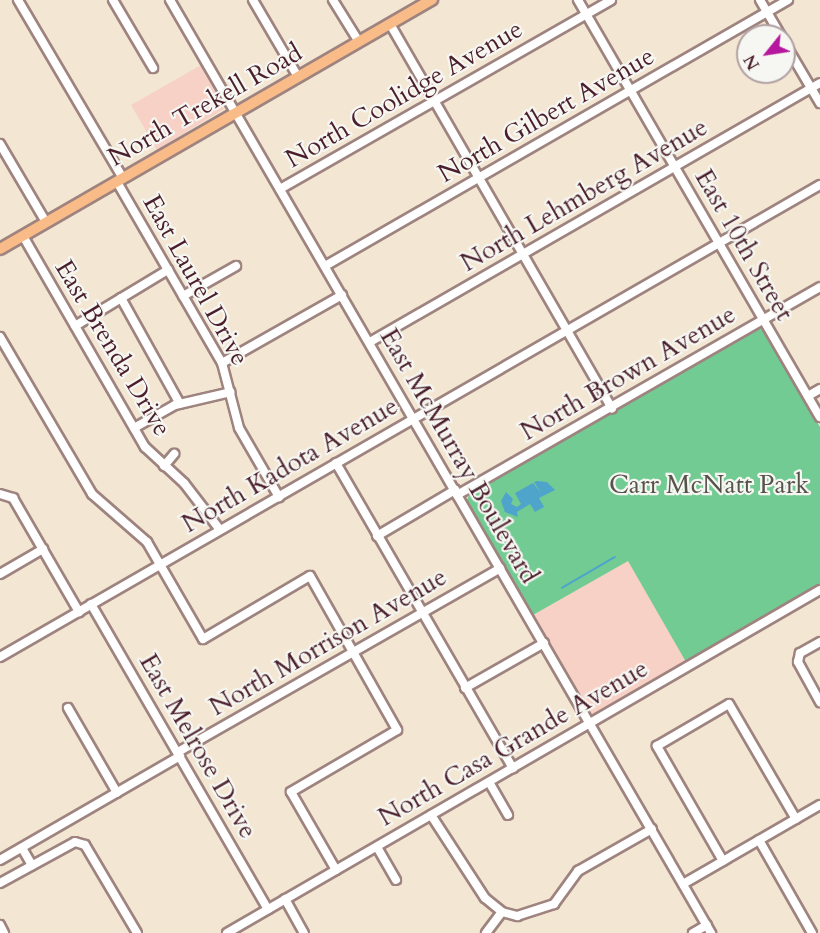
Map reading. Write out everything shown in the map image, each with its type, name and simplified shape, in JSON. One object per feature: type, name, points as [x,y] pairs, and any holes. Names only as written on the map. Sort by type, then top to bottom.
[{"type":"main road","name":"North Trekell Road","points":[[0,249],[432,0]]},
{"type":"street","name":"East Laurel Drive","points":[[18,0],[222,363],[239,428],[279,496]]},
{"type":"street","points":[[113,0],[153,68]]},
{"type":"street","name":"East McMurray Boulevard","points":[[170,0],[709,929]]},
{"type":"street","points":[[253,0],[298,77]]},
{"type":"street","points":[[333,0],[360,42]]},
{"type":"street","name":"East 10th Street","points":[[578,0],[820,417]]},
{"type":"street","name":"North Coolidge Avenue","points":[[280,189],[611,0]]},
{"type":"street","points":[[759,0],[774,24]]},
{"type":"street","name":"North Gilbert Avenue","points":[[325,266],[788,0]]},
{"type":"street","points":[[390,24],[612,408]]},
{"type":"street","points":[[796,62],[820,103]]},
{"type":"street","name":"North Lehmberg Avenue","points":[[370,342],[820,83]]},
{"type":"street","points":[[0,144],[46,222]]},
{"type":"street","name":"North Kadota Avenue","points":[[0,657],[820,185]]},
{"type":"street","name":"East Brenda Drive","points":[[23,236],[145,447],[197,497],[220,530]]},
{"type":"street","points":[[183,296],[236,266]]},
{"type":"street","points":[[75,326],[168,270]]},
{"type":"street","name":"North Brown Avenue","points":[[377,536],[612,408],[820,287]]},
{"type":"street","points":[[222,363],[342,295]]},
{"type":"street","points":[[121,298],[180,404]]},
{"type":"street","points":[[0,337],[92,494],[147,542],[203,639],[310,576],[398,730],[291,792],[336,870]]},
{"type":"street","points":[[808,396],[820,388]]},
{"type":"street","points":[[134,428],[180,404],[231,392]]},
{"type":"street","points":[[164,466],[174,454]]},
{"type":"street","points":[[336,464],[513,768]]},
{"type":"street","points":[[0,494],[13,498],[79,612]]},
{"type":"street","points":[[0,574],[43,549]]},
{"type":"street","name":"North Morrison Avenue","points":[[0,860],[421,612],[500,568]]},
{"type":"street","name":"North Casa Grande Avenue","points":[[227,933],[820,590]]},
{"type":"street","name":"East Melrose Drive","points":[[91,604],[268,909]]},
{"type":"street","points":[[820,642],[800,653],[798,662],[820,702]]},
{"type":"street","points":[[465,688],[544,643]]},
{"type":"street","points":[[723,861],[657,746],[729,704],[796,819]]},
{"type":"street","points":[[68,708],[117,793]]},
{"type":"street","points":[[489,782],[508,815]]},
{"type":"street","points":[[683,884],[820,805]]},
{"type":"street","points":[[431,815],[485,898],[502,912],[517,916],[554,904],[578,871],[652,829]]},
{"type":"street","points":[[759,840],[812,933]]},
{"type":"street","points":[[0,884],[75,842],[85,845],[137,933]]},
{"type":"street","points":[[377,847],[396,880]]},
{"type":"street","points":[[22,848],[32,865]]},
{"type":"street","points":[[285,899],[304,933]]},
{"type":"street","points":[[486,933],[498,922],[502,912]]},
{"type":"street","points":[[0,925],[4,933]]},
{"type":"street","points":[[693,933],[709,929]]},
{"type":"shaded area","points":[[201,65],[224,109],[157,150],[131,105]]},
{"type":"shaded area","points":[[628,560],[686,662],[592,715],[533,615]]},
{"type":"green space","name":"Carr McNatt Park","points":[[757,328],[763,330],[820,427],[820,585],[686,662],[628,561],[533,615],[467,500],[469,495]]},
{"type":"water","points":[[534,482],[547,482],[555,490],[539,498],[544,507],[535,512],[530,504],[517,512],[518,517],[505,512],[501,501],[506,492],[513,499],[511,504],[517,507],[521,504],[515,493],[533,483],[541,493]]},
{"type":"waterway","points":[[562,588],[615,557]]}]
